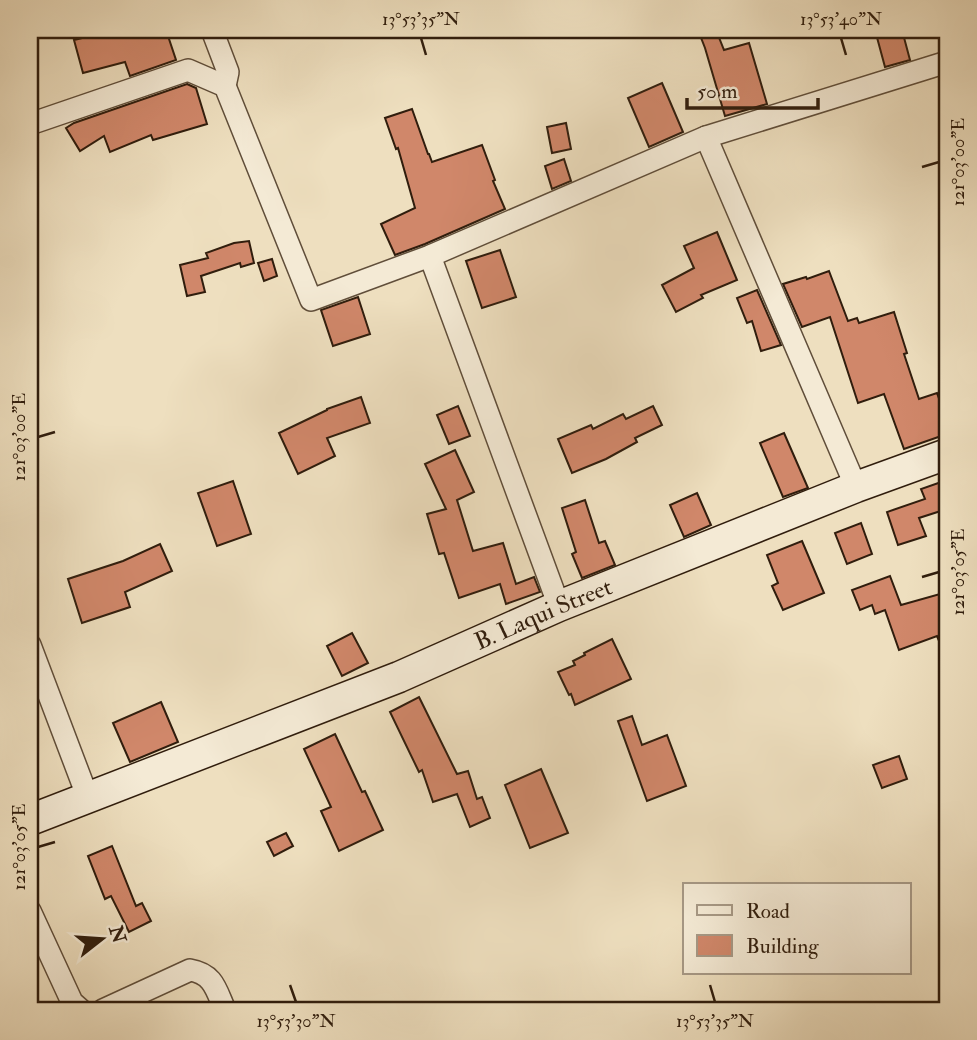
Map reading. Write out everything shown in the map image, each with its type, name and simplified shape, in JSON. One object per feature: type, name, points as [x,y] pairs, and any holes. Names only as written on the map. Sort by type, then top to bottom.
[{"type":"main road","name":"B. Laqui Street","points":[[30,820],[399,677],[559,606],[856,487],[947,454]]},
{"type":"street","points":[[212,30],[228,72],[225,86],[311,300],[430,256],[706,137],[947,62]]},
{"type":"street","points":[[30,124],[188,70],[225,86]]},
{"type":"street","points":[[706,137],[856,487]]},
{"type":"street","points":[[430,256],[559,606]]},
{"type":"street","points":[[30,645],[34,668],[88,798]]},
{"type":"street","points":[[30,911],[72,1002],[81,1010]]},
{"type":"street","points":[[103,1010],[190,970],[201,972],[212,980],[225,1010]]},
{"type":"building","points":[[102,30],[166,30],[176,60],[130,76],[125,62],[83,73],[74,40],[103,33]]},
{"type":"building","points":[[698,30],[716,30],[724,50],[749,43],[767,104],[725,116]]},
{"type":"building","points":[[875,30],[902,30],[910,60],[885,67]]},
{"type":"building","points":[[662,83],[683,132],[649,147],[628,98]]},
{"type":"building","points":[[187,84],[196,88],[207,124],[153,140],[151,135],[110,152],[104,136],[80,151],[66,128],[74,123]]},
{"type":"building","points":[[412,109],[432,162],[482,145],[505,209],[395,255],[381,224],[415,208],[398,148],[396,149],[385,118]]},
{"type":"building","points":[[566,123],[571,149],[552,153],[547,127]]},
{"type":"building","points":[[564,159],[571,181],[552,189],[545,166]]},
{"type":"building","points":[[717,232],[737,280],[701,295],[703,298],[676,312],[662,285],[694,268],[684,246]]},
{"type":"building","points":[[249,241],[254,263],[241,267],[240,263],[201,276],[205,292],[187,296],[180,265],[208,258],[206,253],[234,243]]},
{"type":"building","points":[[500,250],[516,297],[482,308],[466,261]]},
{"type":"building","points":[[272,259],[277,276],[264,281],[258,263]]},
{"type":"building","points":[[829,271],[848,321],[857,318],[859,323],[894,312],[919,399],[937,393],[947,421],[947,434],[904,449],[884,394],[858,403],[830,317],[802,327],[783,284]]},
{"type":"building","points":[[757,290],[781,345],[761,351],[752,321],[747,323],[737,298]]},
{"type":"building","points":[[358,297],[370,334],[333,346],[321,310]]},
{"type":"building","points":[[361,397],[370,423],[327,438],[335,456],[298,474],[279,433],[327,409]]},
{"type":"building","points":[[458,406],[470,436],[449,444],[437,415]]},
{"type":"building","points":[[653,406],[662,425],[635,438],[637,442],[606,459],[572,473],[558,439],[591,425],[593,429],[623,414],[626,419]]},
{"type":"building","points":[[784,433],[808,488],[783,497],[760,443]]},
{"type":"building","points":[[455,450],[474,492],[457,500],[473,551],[503,543],[516,584],[534,577],[540,592],[506,604],[500,584],[459,598],[444,553],[439,554],[427,514],[446,509],[425,464]]},
{"type":"building","points":[[947,480],[947,509],[919,518],[926,536],[898,545],[887,512],[925,499],[921,489]]},
{"type":"building","points":[[233,481],[251,534],[217,546],[198,493]]},
{"type":"building","points":[[697,493],[711,525],[684,537],[670,505]]},
{"type":"building","points":[[585,500],[599,543],[605,541],[615,565],[582,578],[572,554],[576,552],[562,508]]},
{"type":"building","points":[[861,523],[872,554],[847,564],[835,533]]},
{"type":"building","points":[[802,541],[824,593],[783,610],[772,586],[778,583],[767,555]]},
{"type":"building","points":[[160,544],[172,571],[125,592],[130,607],[82,623],[68,579],[123,561]]},
{"type":"building","points":[[890,576],[901,605],[947,592],[947,660],[937,636],[899,650],[885,610],[875,614],[872,605],[860,610],[852,590]]},
{"type":"building","points":[[352,633],[368,663],[342,676],[327,646]]},
{"type":"building","points":[[612,639],[631,679],[575,705],[558,672],[575,665],[573,661],[585,655],[584,653]]},
{"type":"building","points":[[419,697],[457,774],[468,771],[477,799],[482,797],[490,818],[470,827],[457,794],[433,802],[422,770],[419,772],[390,712]]},
{"type":"building","points":[[161,702],[178,742],[130,762],[113,723]]},
{"type":"building","points":[[632,716],[642,745],[667,735],[686,786],[647,801],[618,721]]},
{"type":"building","points":[[335,734],[383,830],[339,851],[321,811],[331,807],[304,749]]},
{"type":"building","points":[[899,756],[907,779],[882,788],[873,765]]},
{"type":"building","points":[[541,769],[568,833],[530,848],[505,785]]},
{"type":"building","points":[[286,833],[293,846],[274,856],[267,842]]},
{"type":"building","points":[[112,846],[136,906],[142,903],[151,921],[129,932],[111,896],[105,899],[88,856]]}]
